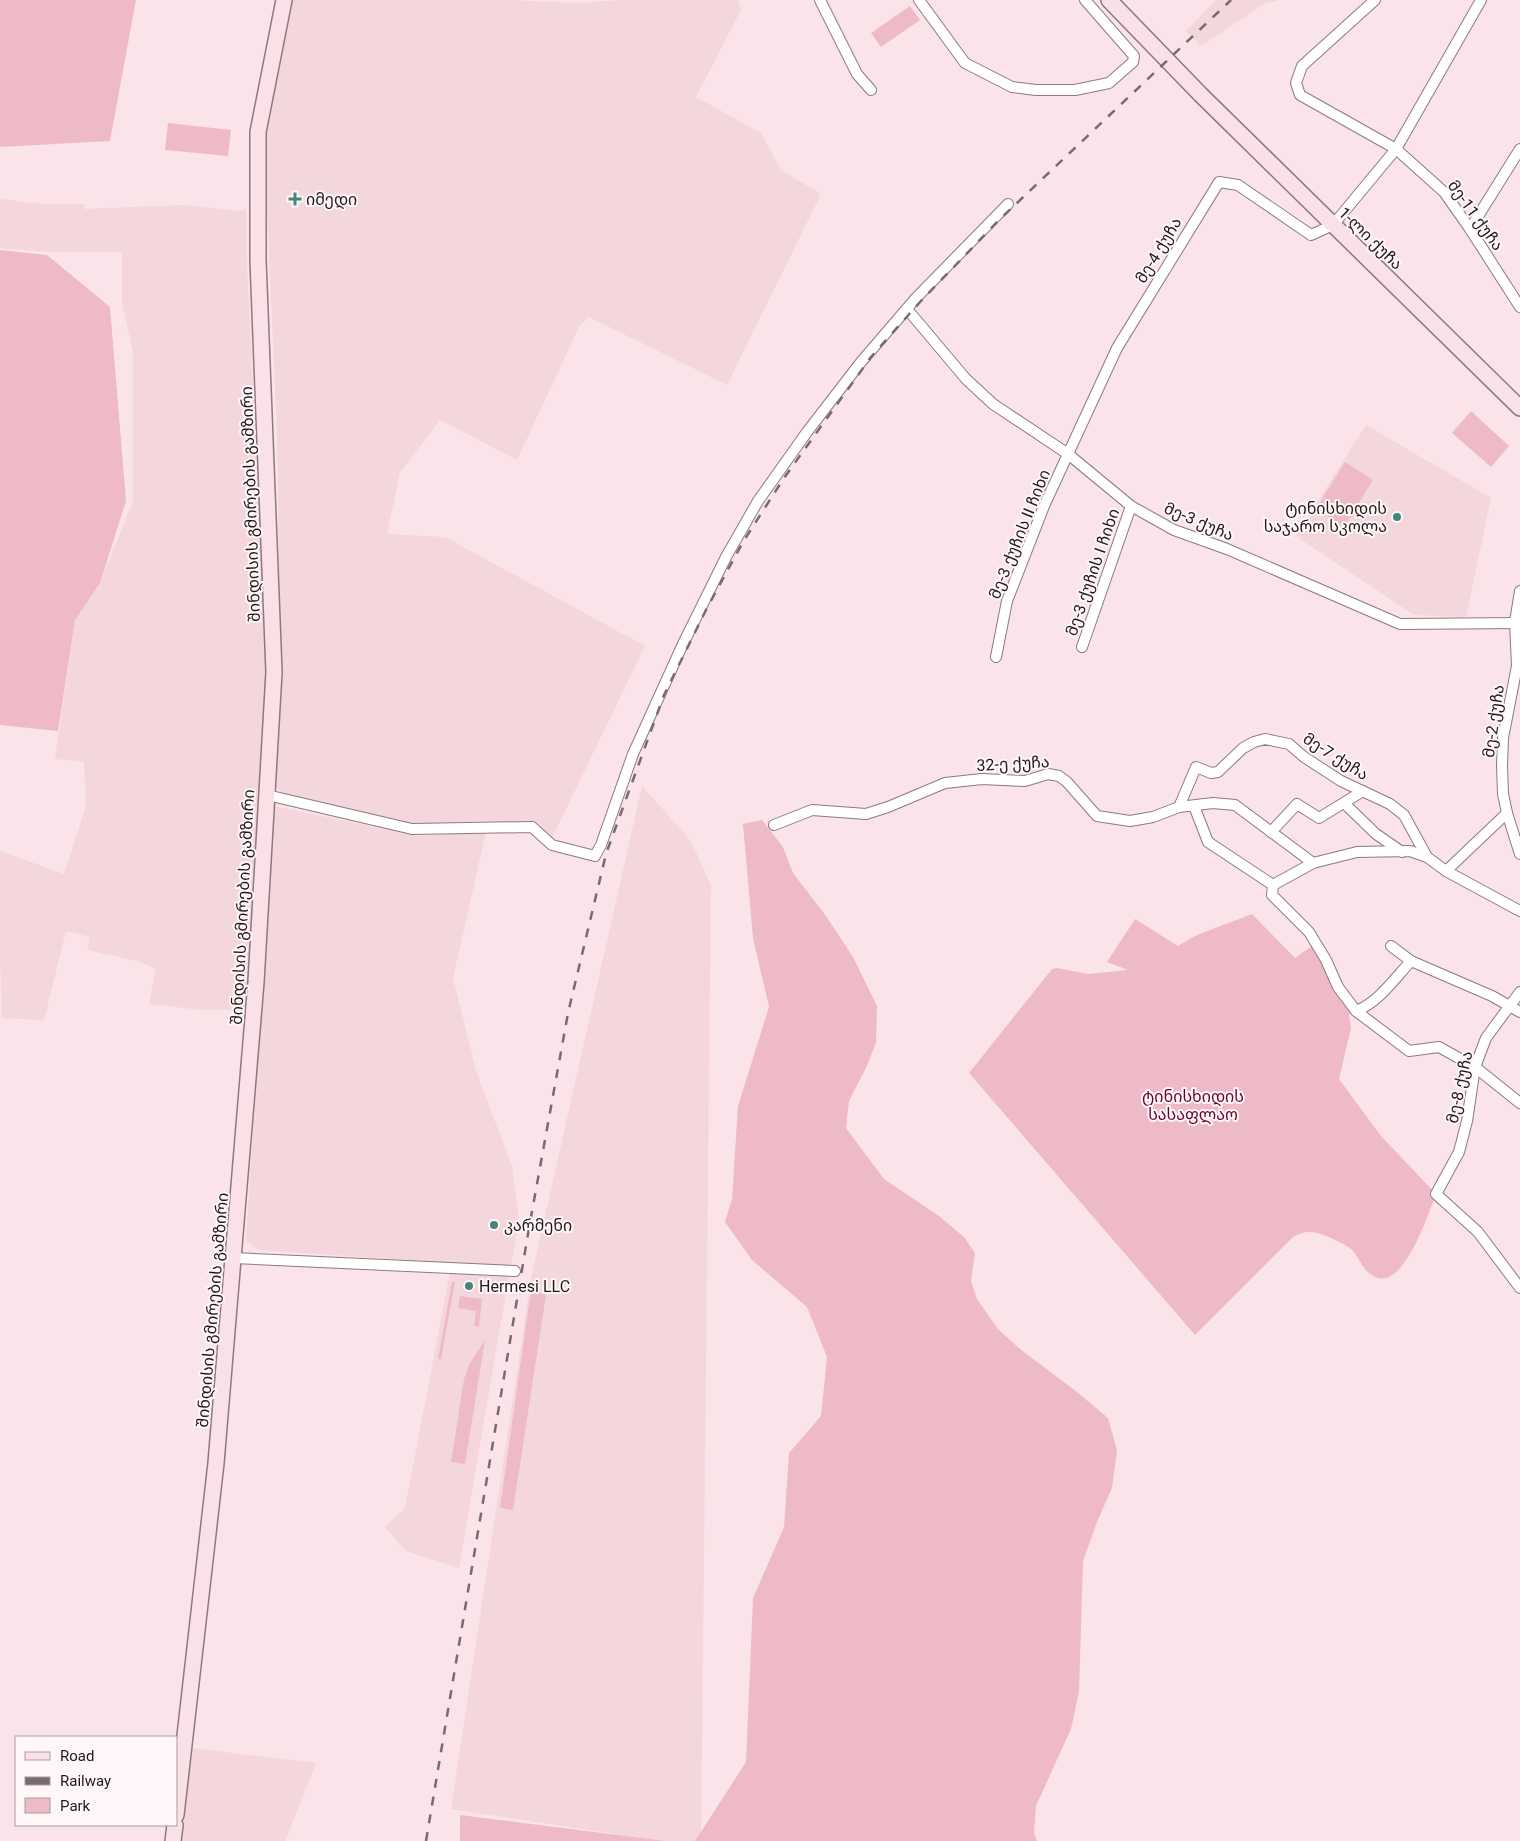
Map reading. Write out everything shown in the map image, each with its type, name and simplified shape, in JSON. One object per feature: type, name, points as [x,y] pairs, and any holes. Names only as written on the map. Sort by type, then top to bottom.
[{"type":"main road","name":"შინდისის გმირების გამზირი","points":[[178,1797],[216,1462],[256,982],[274,672],[258,260],[258,132],[284,0]]},
{"type":"main road","name":"1-ლი ქუჩა","points":[[1110,0],[1200,95],[1519,408]]},
{"type":"main road","points":[[173,1841],[175,1826]]},
{"type":"street","points":[[820,0],[857,74],[871,90]]},
{"type":"street","points":[[919,0],[965,63],[971,64],[1012,87],[1036,90],[1074,90],[1109,83],[1133,62],[1134,56],[1085,0]]},
{"type":"street","name":"მე-11 ქუჩა","points":[[1375,0],[1302,66],[1296,83],[1300,95],[1396,149],[1444,192],[1520,307]]},
{"type":"street","points":[[1333,225],[1396,149],[1481,0]]},
{"type":"street","points":[[1470,229],[1520,149]]},
{"type":"street","name":"მე-4 ქუჩა","points":[[1068,454],[1117,348],[1219,182],[1238,185],[1311,235],[1333,225]]},
{"type":"street","points":[[267,795],[412,829],[532,827],[552,845],[595,856],[601,845],[633,754],[682,646],[726,557],[758,501],[807,432],[861,362],[907,309],[1008,204]]},
{"type":"street","name":"მე-3 ქუჩა","points":[[907,309],[966,379],[993,404],[1068,454],[1131,506],[1174,530],[1227,549],[1400,624],[1518,622]]},
{"type":"street","name":"მე-3 ქუჩის II ჩიხი","points":[[996,657],[1007,601],[1044,506],[1068,454]]},
{"type":"street","name":"მე-3 ქუჩის I ჩიხი","points":[[1082,647],[1131,506]]},
{"type":"street","name":"მე-2 ქუჩა","points":[[1520,591],[1517,666],[1503,738],[1504,794],[1507,813],[1520,854]]},
{"type":"street","name":"მე-7 ქუჩა","points":[[1179,807],[1196,767],[1211,772],[1218,772],[1243,748],[1254,742],[1266,740],[1289,744],[1304,757],[1341,780],[1390,804],[1404,815],[1427,857]]},
{"type":"street","name":"32-ე ქუჩა","points":[[774,825],[812,810],[866,814],[888,807],[945,783],[982,779],[1025,781],[1048,774],[1059,776],[1067,782],[1097,816],[1130,821],[1153,817],[1179,807],[1213,803],[1235,805],[1313,863]]},
{"type":"street","points":[[1271,832],[1297,804],[1319,818],[1345,804],[1362,791]]},
{"type":"street","points":[[1345,804],[1376,834],[1402,852]]},
{"type":"street","points":[[1194,806],[1208,842],[1273,885]]},
{"type":"street","points":[[1446,871],[1507,813]]},
{"type":"street","points":[[1273,885],[1313,863],[1357,852],[1410,851],[1427,857],[1446,871],[1520,911]]},
{"type":"street","points":[[1273,885],[1272,895],[1309,932],[1326,960],[1338,987],[1356,1011],[1409,1051],[1439,1047],[1475,1068],[1520,1103]]},
{"type":"street","points":[[1391,946],[1411,962],[1492,996],[1520,1012]]},
{"type":"street","points":[[1356,1011],[1364,1008],[1376,998],[1411,962]]},
{"type":"street","name":"მე-8 ქუჩა","points":[[1520,992],[1486,1038],[1475,1068],[1467,1121],[1459,1152],[1436,1194],[1478,1232],[1520,1288]]},
{"type":"street","points":[[234,1258],[515,1271]]},
{"type":"shaded area","points":[[292,0],[512,0],[577,3],[622,0],[738,0],[740,8],[742,8],[696,97],[761,133],[781,170],[821,194],[727,385],[589,317],[580,325],[517,460],[440,420],[400,472],[387,534],[445,537],[645,646],[552,838],[533,823],[479,821],[414,825],[289,796],[276,788],[281,689],[277,432],[264,140]]},
{"type":"shaded area","points":[[1216,0],[1279,0],[1264,4],[1201,46],[1186,31]]},
{"type":"shaded area","points":[[0,199],[43,204],[84,204],[84,209],[184,205],[239,211],[246,209],[267,675],[247,1009],[201,1010],[149,1004],[156,969],[138,961],[87,950],[90,937],[66,931],[44,1020],[2,1018],[0,851],[64,874],[86,806],[84,762],[55,759],[75,620],[100,583],[133,501],[133,352],[122,302],[122,252],[51,252],[0,248]]},
{"type":"shaded area","name":"ტინისხიდის საჯარო სკოლა","points":[[1366,425],[1491,498],[1466,617],[1414,615],[1296,536]]},
{"type":"shaded area","points":[[642,786],[691,841],[711,886],[701,1841],[659,1841],[451,1809],[531,1278]]},
{"type":"shaded area","points":[[273,806],[419,836],[486,832],[453,978],[476,1071],[512,1166],[519,1220],[511,1267],[259,1250],[246,1241]]},
{"type":"shaded area","points":[[450,1272],[509,1275],[459,1568],[406,1551],[385,1527],[405,1508]]},
{"type":"shaded area","points":[[191,1748],[316,1763],[285,1841],[181,1841]]},
{"type":"green space","points":[[0,0],[136,0],[110,141],[0,147]]},
{"type":"green space","points":[[910,6],[920,20],[881,47],[871,33]]},
{"type":"green space","points":[[168,123],[231,130],[228,156],[165,150]]},
{"type":"green space","points":[[0,250],[47,255],[110,307],[126,501],[100,583],[75,620],[58,731],[0,725]]},
{"type":"green space","points":[[1471,411],[1509,446],[1491,467],[1452,433]]},
{"type":"green space","points":[[1345,462],[1373,480],[1344,527],[1316,509]]},
{"type":"green space","points":[[762,820],[783,847],[793,873],[826,916],[853,957],[877,1006],[876,1043],[849,1101],[846,1128],[884,1179],[939,1216],[964,1237],[975,1253],[971,1281],[977,1299],[998,1329],[1020,1349],[1108,1418],[1117,1450],[1112,1488],[1083,1561],[1079,1692],[1071,1729],[1036,1806],[1034,1833],[1037,1841],[695,1841],[746,1762],[753,1598],[784,1527],[789,1453],[821,1416],[827,1357],[807,1307],[752,1260],[725,1222],[732,1199],[738,1106],[769,1007],[753,938],[743,824]]},
{"type":"green space","name":"ტინისხიდის სასაფლაო","points":[[1252,914],[1295,958],[1316,943],[1356,1011],[1349,1014],[1351,1028],[1339,1079],[1381,1136],[1436,1194],[1412,1252],[1402,1266],[1392,1275],[1381,1278],[1369,1273],[1347,1246],[1317,1233],[1302,1233],[1293,1237],[1195,1335],[969,1073],[1052,969],[1057,968],[1088,974],[1128,970],[1107,962],[1135,919],[1178,946],[1197,935]]},
{"type":"green space","points":[[452,1282],[455,1282],[441,1359],[438,1359]]},
{"type":"green space","points":[[531,1290],[546,1295],[513,1510],[500,1508]]},
{"type":"green space","points":[[460,1296],[482,1299],[479,1327],[474,1326],[476,1311],[458,1308]]},
{"type":"green space","points":[[485,1340],[465,1464],[451,1462],[464,1379],[470,1363]]},
{"type":"green space","points":[[460,1815],[665,1841],[460,1841]]},
{"type":"railway","points":[[426,1841],[529,1228],[568,1013],[606,854],[664,695],[707,608],[743,542],[784,478],[871,357],[920,302],[999,220],[1231,0]]},
{"type":"place","name":"იმედი","points":[[295,199]]},
{"type":"place","name":"ტინისხიდის საჯარო სკოლა","points":[[1397,517]]},
{"type":"place","name":"კარმენი","points":[[494,1225]]},
{"type":"place","name":"Hermesi LLC","points":[[469,1286]]}]
